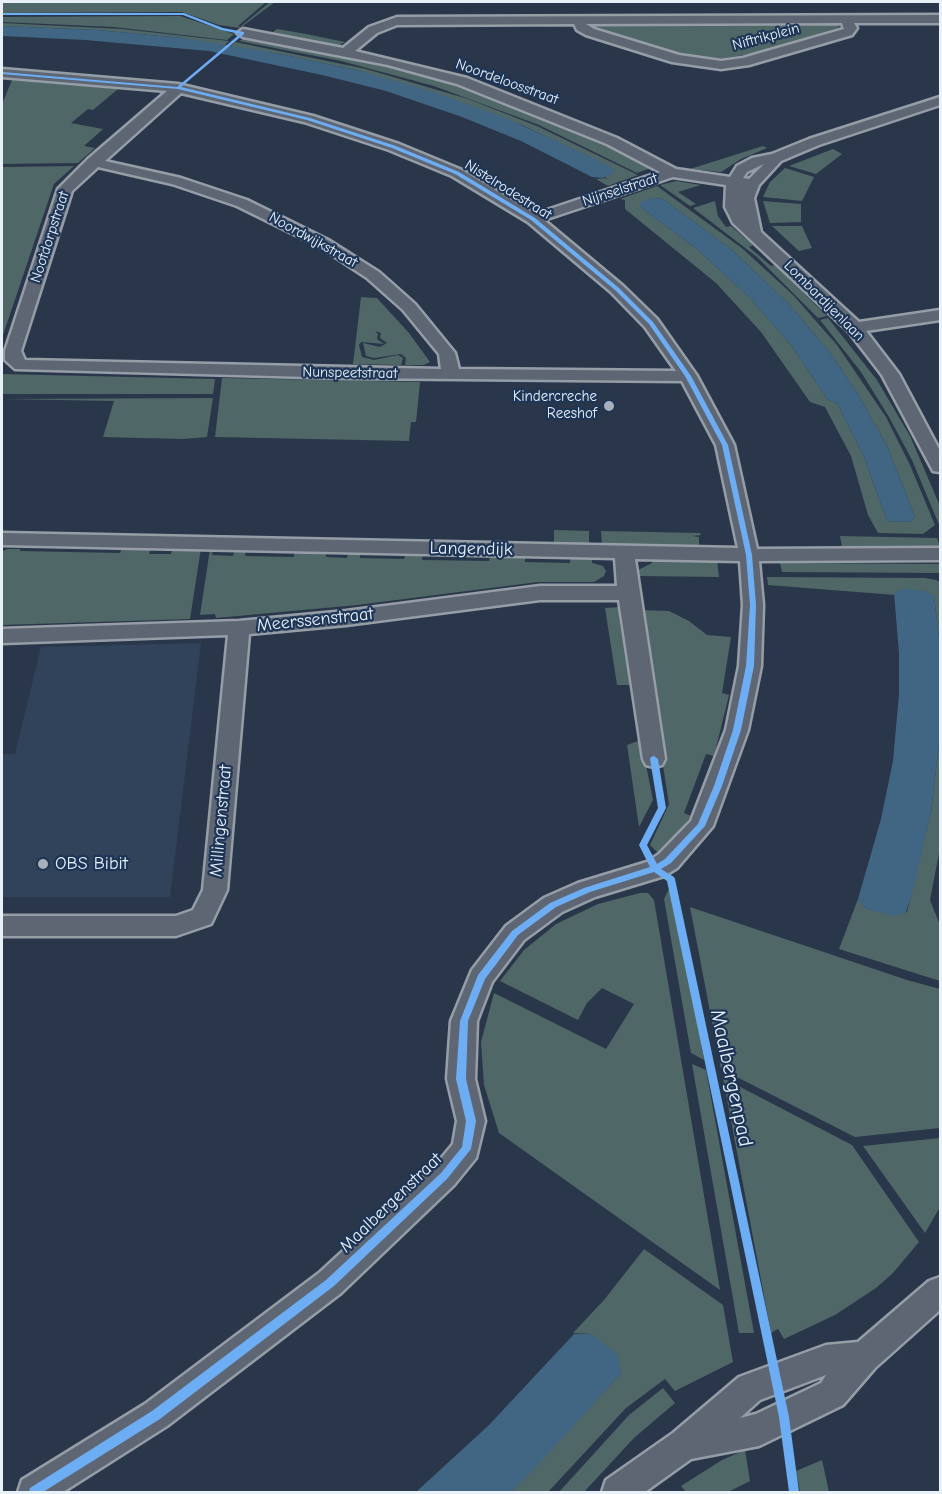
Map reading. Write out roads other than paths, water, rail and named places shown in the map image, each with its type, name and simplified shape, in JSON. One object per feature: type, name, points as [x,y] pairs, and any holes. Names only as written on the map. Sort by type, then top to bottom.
[{"type":"street","name":"Niftrikplein","points":[[579,20],[581,27],[590,32],[696,63],[721,65],[744,62],[848,32],[851,28],[846,19]]},
{"type":"street","points":[[347,51],[373,30],[397,21],[940,19]]},
{"type":"street","name":"Noordeloosstraat","points":[[243,33],[347,51],[462,81],[612,141],[672,172],[752,184]]},
{"type":"street","name":"Nistelrodestraat","points":[[2,73],[178,88],[308,119],[394,147],[457,173],[533,219],[617,289],[651,323],[688,376],[725,446],[749,555]]},
{"type":"street","name":"Nootdorpstraat","points":[[14,360],[13,351],[65,189],[178,88]]},
{"type":"street","points":[[734,181],[742,169],[757,161],[775,158],[814,142],[940,101]]},
{"type":"street","points":[[754,233],[748,207],[752,184],[775,158]]},
{"type":"street","name":"Noordwijkstraat","points":[[93,162],[176,182],[242,204],[283,221],[324,244],[374,275],[409,307],[447,353],[451,374]]},
{"type":"street","name":"Nijnselstraat","points":[[533,219],[672,172]]},
{"type":"street","name":"Lombardijenlaan","points":[[734,181],[732,207],[738,219],[855,328],[890,374],[940,467]]},
{"type":"street","points":[[855,328],[940,315]]},
{"type":"street","name":"Nunspeetstraat","points":[[14,360],[21,365],[33,367],[688,376]]},
{"type":"street","name":"Langendijk","points":[[2,539],[749,555],[940,554]]},
{"type":"street","points":[[624,552],[628,593],[654,759]]},
{"type":"street","name":"Maalbergenstraat","points":[[34,1492],[156,1415],[330,1283],[444,1176],[466,1149],[471,1121],[461,1079],[464,1021],[481,977],[515,933],[553,905],[587,890],[655,869],[668,861],[701,826],[718,786],[736,730],[750,666],[753,604],[749,555]]},
{"type":"street","name":"Meerssenstraat","points":[[2,636],[239,628],[346,618],[540,592],[628,593]]},
{"type":"street","name":"Millingenstraat","points":[[2,926],[176,926],[202,917],[215,890],[239,628]]},
{"type":"street","points":[[618,1492],[684,1444],[759,1430],[832,1394],[864,1357],[940,1291]]},
{"type":"place","name":"Kindercreche Reeshof","points":[[609,406]]},
{"type":"place","name":"OBS Bibit","points":[[43,864]]}]
